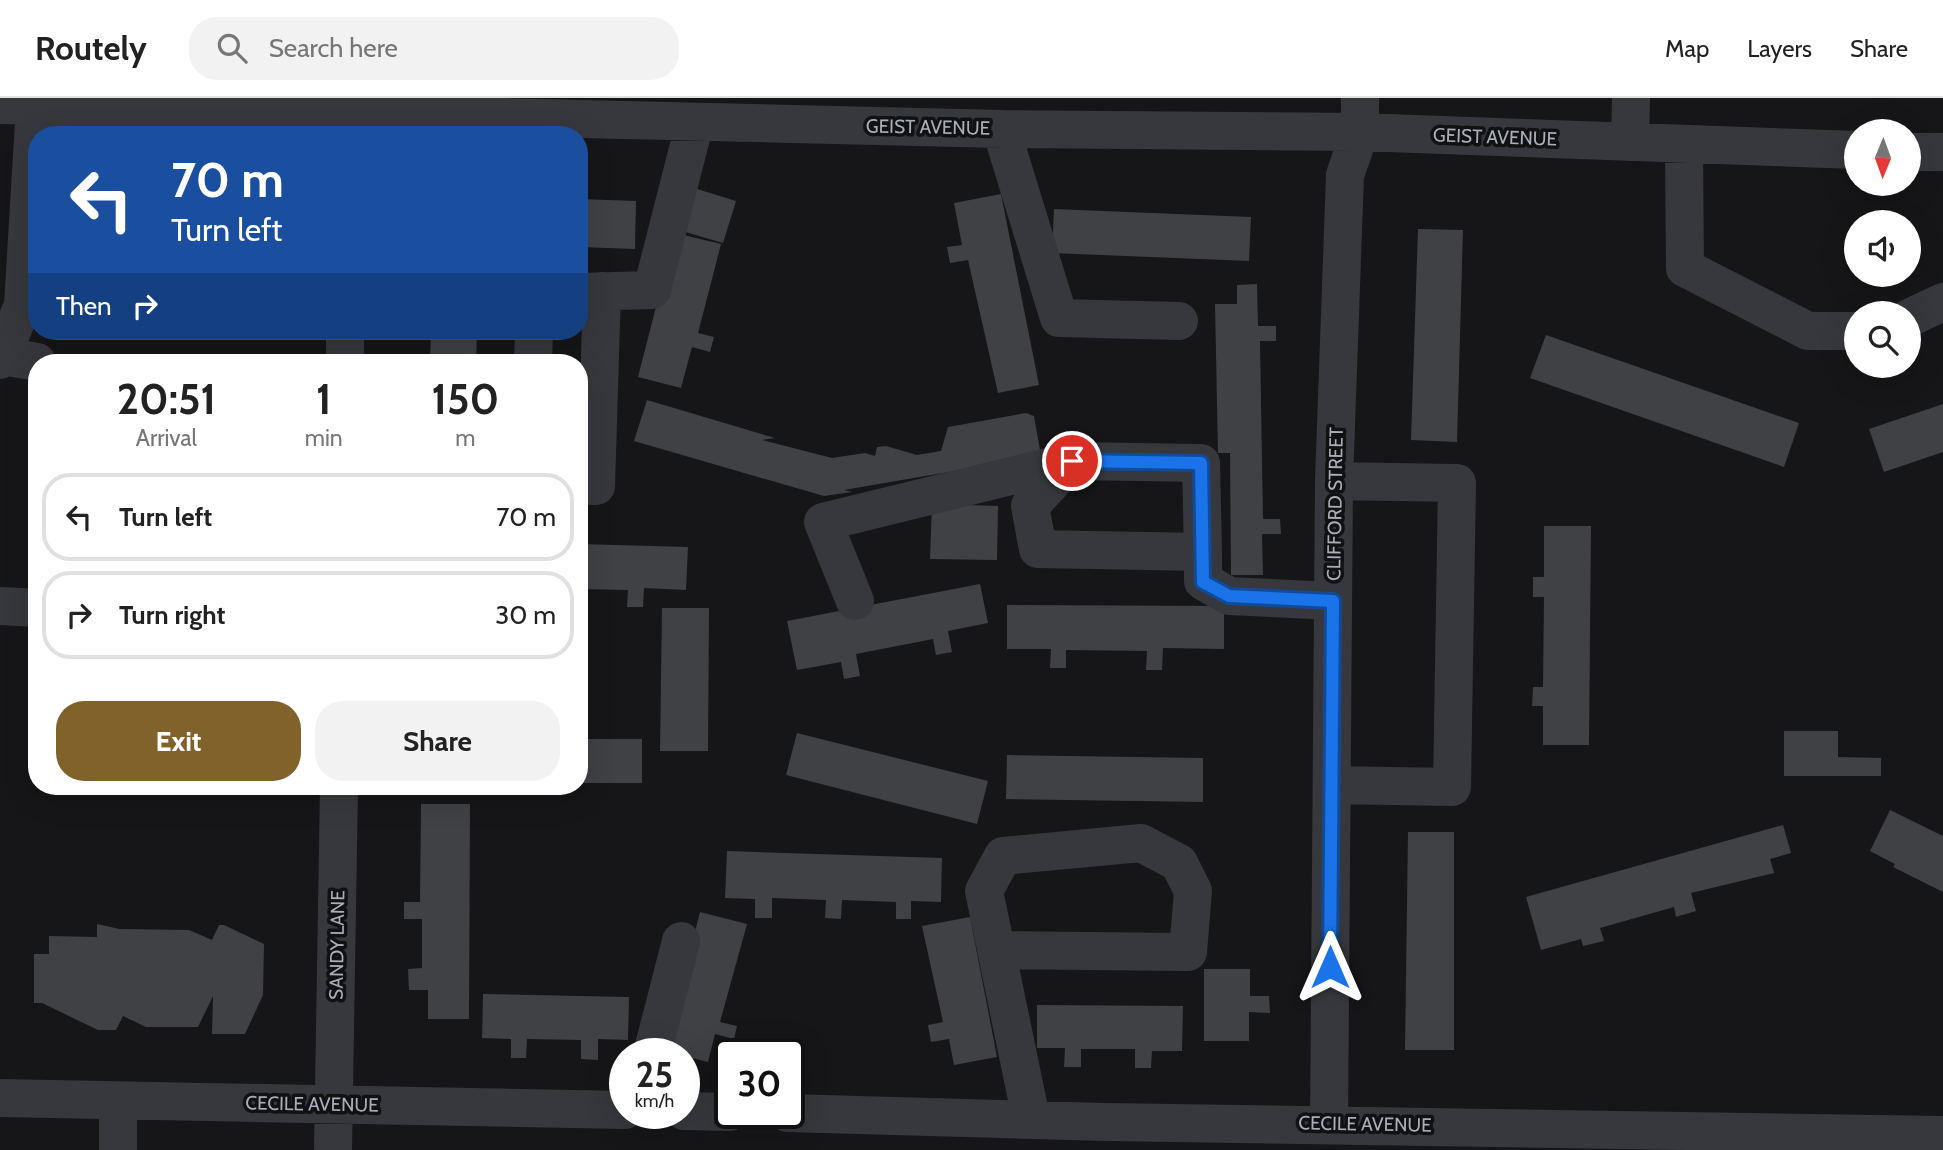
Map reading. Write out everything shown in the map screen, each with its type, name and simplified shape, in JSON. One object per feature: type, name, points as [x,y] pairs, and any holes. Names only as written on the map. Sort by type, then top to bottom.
[{"type":"street","points":[[1630,142],[1631,98]]},
{"type":"street","points":[[13,359],[23,305],[18,105]]},
{"type":"street","name":"GEIST AVENUE","points":[[18,105],[1001,129],[1360,115],[1684,146],[1844,150]]},
{"type":"street","name":"CLIFFORD STREET","points":[[1329,1123],[1334,481],[1345,175],[1360,115]]},
{"type":"street","points":[[588,486],[596,486],[591,291],[652,290],[695,122]]},
{"type":"street","points":[[1001,129],[1059,318],[1179,321]]},
{"type":"street","points":[[1684,146],[1685,268],[1808,331],[1844,331]]},
{"type":"street","points":[[1922,152],[1943,152]]},
{"type":"street","points":[[1921,312],[1943,302]]},
{"type":"street","points":[[1072,461],[1030,506],[1038,549],[1203,552]]},
{"type":"street","points":[[855,601],[823,522],[1072,461],[1201,463],[1203,582],[1229,596],[1333,601]]},
{"type":"street","points":[[1332,785],[1452,787],[1457,483],[1334,481]]},
{"type":"street","points":[[0,606],[28,608]]},
{"type":"street","name":"SANDY LANE","points":[[333,1150],[339,795]]},
{"type":"street","points":[[996,950],[1188,952],[1193,891],[1179,863],[1141,843],[1003,856],[984,891],[996,950],[1031,1118]]},
{"type":"street","points":[[656,1038],[681,941]]},
{"type":"street","name":"CECILE AVENUE","points":[[0,1098],[609,1110]]},
{"type":"street","points":[[118,1101],[118,1150]]},
{"type":"street","name":"CECILE AVENUE","points":[[805,1113],[1031,1118],[1107,1136],[1329,1123],[1879,1142],[1943,1135]]},
{"type":"building","points":[[694,188],[736,201],[723,243],[682,231]]},
{"type":"building","points":[[1001,194],[1039,385],[998,393],[968,260],[950,263],[947,247],[962,245],[954,203]]},
{"type":"building","points":[[588,199],[636,201],[635,249],[588,247]]},
{"type":"building","points":[[1054,209],[1251,217],[1249,261],[1052,253]]},
{"type":"building","points":[[1418,229],[1463,230],[1457,442],[1411,440]]},
{"type":"building","points":[[675,233],[721,244],[698,333],[714,337],[710,352],[692,347],[681,388],[638,377]]},
{"type":"building","points":[[1257,284],[1258,326],[1276,326],[1276,341],[1260,341],[1263,519],[1280,519],[1281,534],[1262,534],[1263,575],[1231,575],[1230,453],[1218,453],[1215,304],[1237,304],[1237,285]]},
{"type":"building","points":[[1546,335],[1799,423],[1784,467],[1530,378]]},
{"type":"building","points":[[431,340],[477,340],[476,354],[430,354]]},
{"type":"building","points":[[647,400],[775,438],[762,440],[832,458],[865,453],[875,456],[877,447],[886,446],[917,455],[941,451],[948,427],[1026,413],[1034,416],[1041,456],[844,490],[852,492],[824,496],[634,441]]},
{"type":"building","points":[[1943,404],[1943,452],[1884,472],[1869,429]]},
{"type":"building","points":[[932,504],[998,506],[997,560],[930,559]]},
{"type":"building","points":[[1544,526],[1591,526],[1589,745],[1543,745],[1543,706],[1532,706],[1533,687],[1543,687],[1544,597],[1533,597],[1533,577],[1544,577]]},
{"type":"building","points":[[588,544],[688,547],[686,590],[644,588],[643,607],[627,607],[628,590],[588,589]]},
{"type":"building","points":[[980,584],[988,623],[948,631],[952,652],[936,655],[933,639],[856,654],[860,676],[844,679],[841,662],[797,670],[787,621]]},
{"type":"building","points":[[1007,605],[1224,606],[1224,649],[1163,648],[1162,670],[1146,670],[1147,651],[1066,650],[1066,668],[1050,668],[1051,649],[1007,649]]},
{"type":"building","points":[[662,608],[709,608],[708,751],[660,751]]},
{"type":"building","points":[[1784,731],[1838,731],[1838,757],[1881,758],[1881,776],[1784,776]]},
{"type":"building","points":[[797,733],[988,781],[977,824],[786,775]]},
{"type":"building","points":[[588,739],[642,739],[642,783],[588,783]]},
{"type":"building","points":[[1007,755],[1203,758],[1203,802],[1006,799]]},
{"type":"building","points":[[421,804],[470,804],[469,1019],[428,1019],[428,990],[409,990],[408,969],[422,968],[422,919],[404,919],[404,902],[420,902]]},
{"type":"building","points":[[1890,810],[1943,836],[1943,892],[1893,867],[1895,864],[1870,851]]},
{"type":"building","points":[[1783,825],[1791,853],[1770,859],[1774,873],[1691,893],[1696,911],[1676,917],[1674,907],[1600,928],[1604,941],[1583,946],[1581,939],[1541,950],[1526,897]]},
{"type":"building","points":[[1408,832],[1454,832],[1454,1050],[1405,1050]]},
{"type":"building","points":[[727,851],[942,858],[941,902],[911,901],[911,919],[896,919],[896,902],[842,900],[841,919],[825,918],[826,900],[772,898],[772,918],[755,918],[755,899],[725,898]]},
{"type":"building","points":[[700,912],[747,924],[720,1022],[737,1026],[734,1038],[715,1034],[708,1062],[700,1060],[700,1038],[668,1038]]},
{"type":"building","points":[[970,917],[997,1057],[954,1065],[949,1039],[931,1042],[928,1025],[943,1022],[922,926]]},
{"type":"building","points":[[97,924],[120,929],[189,930],[212,940],[219,925],[224,925],[264,944],[263,995],[245,1034],[212,1034],[213,996],[198,1027],[146,1027],[123,1016],[116,1030],[98,1030],[42,1003],[34,1003],[34,954],[49,954],[49,936],[97,937]]},
{"type":"building","points":[[1204,969],[1250,969],[1250,996],[1269,996],[1270,1013],[1249,1012],[1249,1041],[1204,1041]]},
{"type":"building","points":[[483,994],[629,997],[628,1038],[598,1039],[598,1060],[581,1059],[581,1040],[527,1039],[526,1058],[511,1058],[511,1039],[482,1038]]},
{"type":"building","points":[[1037,1005],[1183,1006],[1182,1051],[1152,1051],[1151,1068],[1135,1068],[1135,1049],[1081,1049],[1081,1067],[1064,1067],[1065,1048],[1037,1048]]},
{"type":"route","points":[[1072,461],[1201,463],[1203,582],[1229,596],[1333,601],[1330,967]]}]
